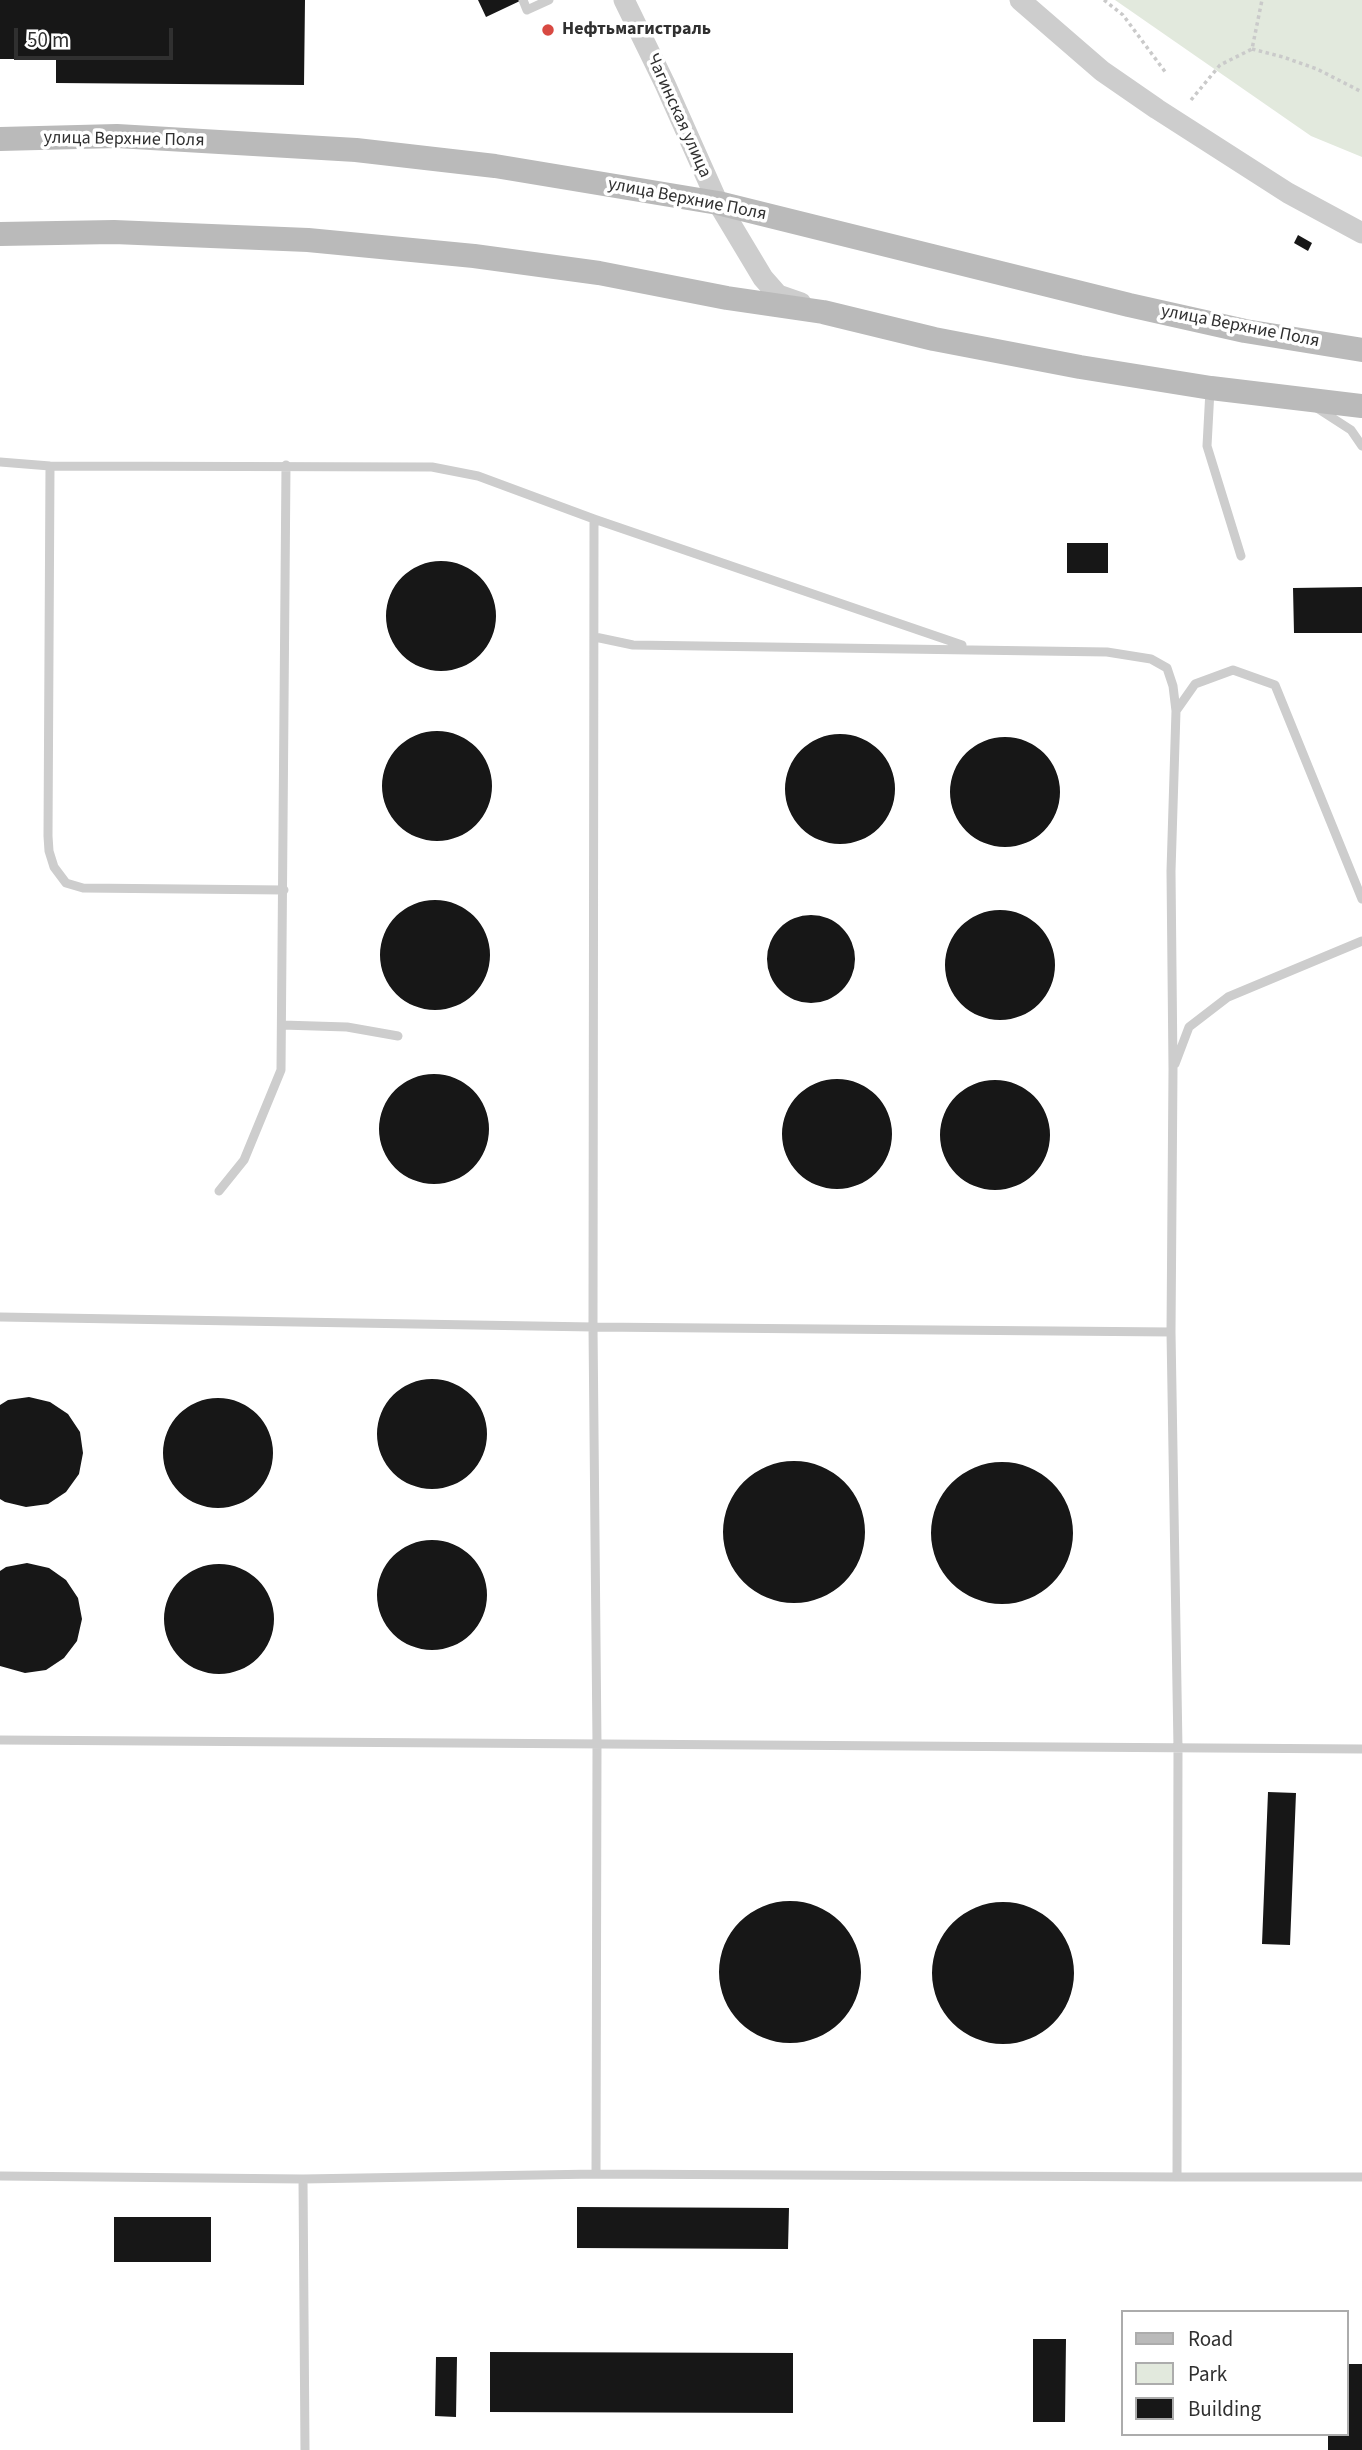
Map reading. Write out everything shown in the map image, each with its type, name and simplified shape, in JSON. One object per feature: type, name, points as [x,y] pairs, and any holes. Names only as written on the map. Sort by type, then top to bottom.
[{"type":"main road","name":"улица Верхние Поля","points":[[0,139],[117,136],[356,150],[495,166],[718,203],[1142,308],[1245,331],[1362,350]]},
{"type":"main road","points":[[0,234],[114,232],[336,243],[474,256],[599,273],[727,298],[823,312],[934,339],[1080,367],[1211,388],[1362,406]]},
{"type":"street","points":[[1020,0],[1102,71],[1157,109],[1288,193],[1362,233]]},
{"type":"street","name":"Чагинская улица","points":[[620,3],[666,84],[718,203],[763,278],[778,295],[823,312]]},
{"type":"lane","points":[[523,0],[527,10],[549,0]]},
{"type":"lane","points":[[1211,388],[1207,446],[1241,556]]},
{"type":"lane","points":[[1307,401],[1351,430],[1362,446]]},
{"type":"lane","points":[[0,462],[50,466],[432,467],[478,476],[594,519],[971,648]]},
{"type":"lane","points":[[219,1191],[244,1160],[281,1070],[286,465]]},
{"type":"lane","points":[[50,466],[48,836],[54,867],[66,884],[83,888],[284,890]]},
{"type":"lane","points":[[594,519],[596,2174]]},
{"type":"lane","points":[[595,637],[633,645],[1107,652],[1151,659],[1167,668],[1173,686],[1175,711],[1171,871],[1171,1332],[1178,1748],[1177,2177]]},
{"type":"lane","points":[[1175,711],[1195,684],[1233,670],[1275,685],[1362,899]]},
{"type":"lane","points":[[1173,1069],[1189,1027],[1228,997],[1362,941]]},
{"type":"lane","points":[[282,1025],[347,1027],[398,1036]]},
{"type":"lane","points":[[0,1317],[593,1327],[1171,1332]]},
{"type":"lane","points":[[0,1740],[1362,1749]]},
{"type":"lane","points":[[0,2176],[303,2179],[596,2174],[1362,2177]]},
{"type":"lane","points":[[303,2179],[305,2450]]},
{"type":"path","points":[[1104,0],[1123,15],[1166,73]]},
{"type":"path","points":[[1252,50],[1262,0]]},
{"type":"path","points":[[1191,100],[1220,65],[1252,50],[1317,69],[1362,92]]},
{"type":"green space","points":[[1115,0],[1362,0],[1362,157],[1311,136]]},
{"type":"building","points":[[0,0],[305,0],[304,85],[56,83],[56,59],[0,59]]},
{"type":"building","points":[[478,0],[522,0],[486,17]]},
{"type":"building","points":[[1298,235],[1312,243],[1308,251],[1294,243]]},
{"type":"building","points":[[1067,543],[1108,543],[1108,573],[1067,573]]},
{"type":"building","points":[[441,561],[462,566],[480,577],[491,595],[496,616],[491,637],[480,655],[462,666],[441,671],[420,666],[402,655],[391,637],[386,616],[391,595],[402,577],[420,566]]},
{"type":"building","points":[[1362,587],[1362,633],[1294,633],[1293,588]]},
{"type":"building","points":[[437,731],[458,736],[476,747],[487,765],[492,786],[487,807],[476,825],[458,836],[437,841],[416,836],[398,825],[387,807],[382,786],[387,765],[398,747],[416,736]]},
{"type":"building","points":[[840,734],[861,739],[879,750],[890,768],[895,789],[890,810],[879,828],[861,839],[840,844],[819,839],[801,828],[790,810],[785,789],[790,768],[801,750],[819,739]]},
{"type":"building","points":[[1005,737],[1026,742],[1044,753],[1055,771],[1060,792],[1055,813],[1044,831],[1026,842],[1005,847],[984,842],[966,831],[955,813],[950,792],[955,771],[966,753],[984,742]]},
{"type":"building","points":[[435,900],[456,905],[474,916],[485,934],[490,955],[485,976],[474,994],[456,1005],[435,1010],[414,1005],[396,994],[385,976],[380,955],[385,934],[396,916],[414,905]]},
{"type":"building","points":[[1000,910],[1021,915],[1039,926],[1050,944],[1055,965],[1050,986],[1039,1004],[1021,1015],[1000,1020],[979,1015],[961,1004],[950,986],[945,965],[950,944],[961,926],[979,915]]},
{"type":"building","points":[[811,915],[836,922],[848,934],[855,959],[848,984],[836,996],[811,1003],[786,996],[774,984],[767,959],[774,934],[786,922]]},
{"type":"building","points":[[434,1074],[455,1079],[473,1090],[484,1108],[489,1129],[484,1150],[473,1168],[455,1179],[434,1184],[413,1179],[395,1168],[384,1150],[379,1129],[384,1108],[395,1090],[413,1079]]},
{"type":"building","points":[[837,1079],[858,1084],[876,1095],[887,1113],[892,1134],[887,1155],[876,1173],[858,1184],[837,1189],[816,1184],[798,1173],[787,1155],[782,1134],[787,1113],[798,1095],[816,1084]]},
{"type":"building","points":[[995,1080],[1016,1085],[1034,1096],[1045,1114],[1050,1135],[1045,1156],[1034,1174],[1016,1185],[995,1190],[974,1185],[956,1174],[945,1156],[940,1135],[945,1114],[956,1096],[974,1085]]},
{"type":"building","points":[[432,1379],[453,1384],[471,1395],[482,1413],[487,1434],[482,1455],[471,1473],[453,1484],[432,1489],[411,1484],[393,1473],[382,1455],[377,1434],[382,1413],[393,1395],[411,1384]]},
{"type":"building","points":[[29,1397],[50,1402],[68,1414],[80,1432],[83,1453],[79,1474],[66,1492],[48,1504],[26,1507],[0,1499],[0,1405],[8,1400]]},
{"type":"building","points":[[218,1398],[239,1403],[257,1414],[268,1432],[273,1453],[268,1474],[257,1492],[239,1503],[218,1508],[197,1503],[179,1492],[168,1474],[163,1453],[168,1432],[179,1414],[197,1403]]},
{"type":"building","points":[[794,1461],[821,1466],[844,1482],[860,1505],[865,1532],[860,1559],[844,1582],[821,1598],[794,1603],[767,1598],[744,1582],[728,1559],[723,1532],[728,1505],[744,1482],[767,1466]]},
{"type":"building","points":[[1002,1462],[1029,1467],[1052,1483],[1068,1506],[1073,1533],[1068,1560],[1052,1583],[1029,1599],[1002,1604],[975,1599],[952,1583],[936,1560],[931,1533],[936,1506],[952,1483],[975,1467]]},
{"type":"building","points":[[432,1540],[453,1545],[471,1556],[482,1574],[487,1595],[482,1616],[471,1634],[453,1645],[432,1650],[411,1645],[393,1634],[382,1616],[377,1595],[382,1574],[393,1556],[411,1545]]},
{"type":"building","points":[[27,1563],[49,1568],[66,1580],[78,1598],[82,1619],[77,1641],[64,1658],[46,1670],[25,1673],[0,1666],[0,1571],[6,1567]]},
{"type":"building","points":[[219,1564],[240,1569],[258,1580],[269,1598],[274,1619],[269,1640],[258,1658],[240,1669],[219,1674],[198,1669],[180,1658],[169,1640],[164,1619],[169,1598],[180,1580],[198,1569]]},
{"type":"building","points":[[1268,1792],[1296,1793],[1290,1945],[1262,1944]]},
{"type":"building","points":[[790,1901],[817,1906],[840,1922],[856,1945],[861,1972],[856,1999],[840,2022],[817,2038],[790,2043],[763,2038],[740,2022],[724,1999],[719,1972],[724,1945],[740,1922],[763,1906]]},
{"type":"building","points":[[1003,1902],[1030,1907],[1053,1923],[1069,1946],[1074,1973],[1069,2000],[1053,2023],[1030,2039],[1003,2044],[976,2039],[953,2023],[937,2000],[932,1973],[937,1946],[953,1923],[976,1907]]},
{"type":"building","points":[[577,2207],[789,2208],[788,2249],[577,2248]]},
{"type":"building","points":[[114,2217],[211,2217],[211,2262],[114,2262]]},
{"type":"building","points":[[1033,2339],[1066,2339],[1065,2422],[1033,2422]]},
{"type":"building","points":[[490,2352],[793,2353],[793,2413],[490,2412]]},
{"type":"building","points":[[436,2357],[457,2357],[456,2417],[435,2416]]},
{"type":"building","points":[[1348,2364],[1362,2364],[1362,2450],[1328,2450],[1328,2436],[1348,2436]]},
{"type":"place","name":"Нефтьмагистраль","points":[[548,30]]}]
